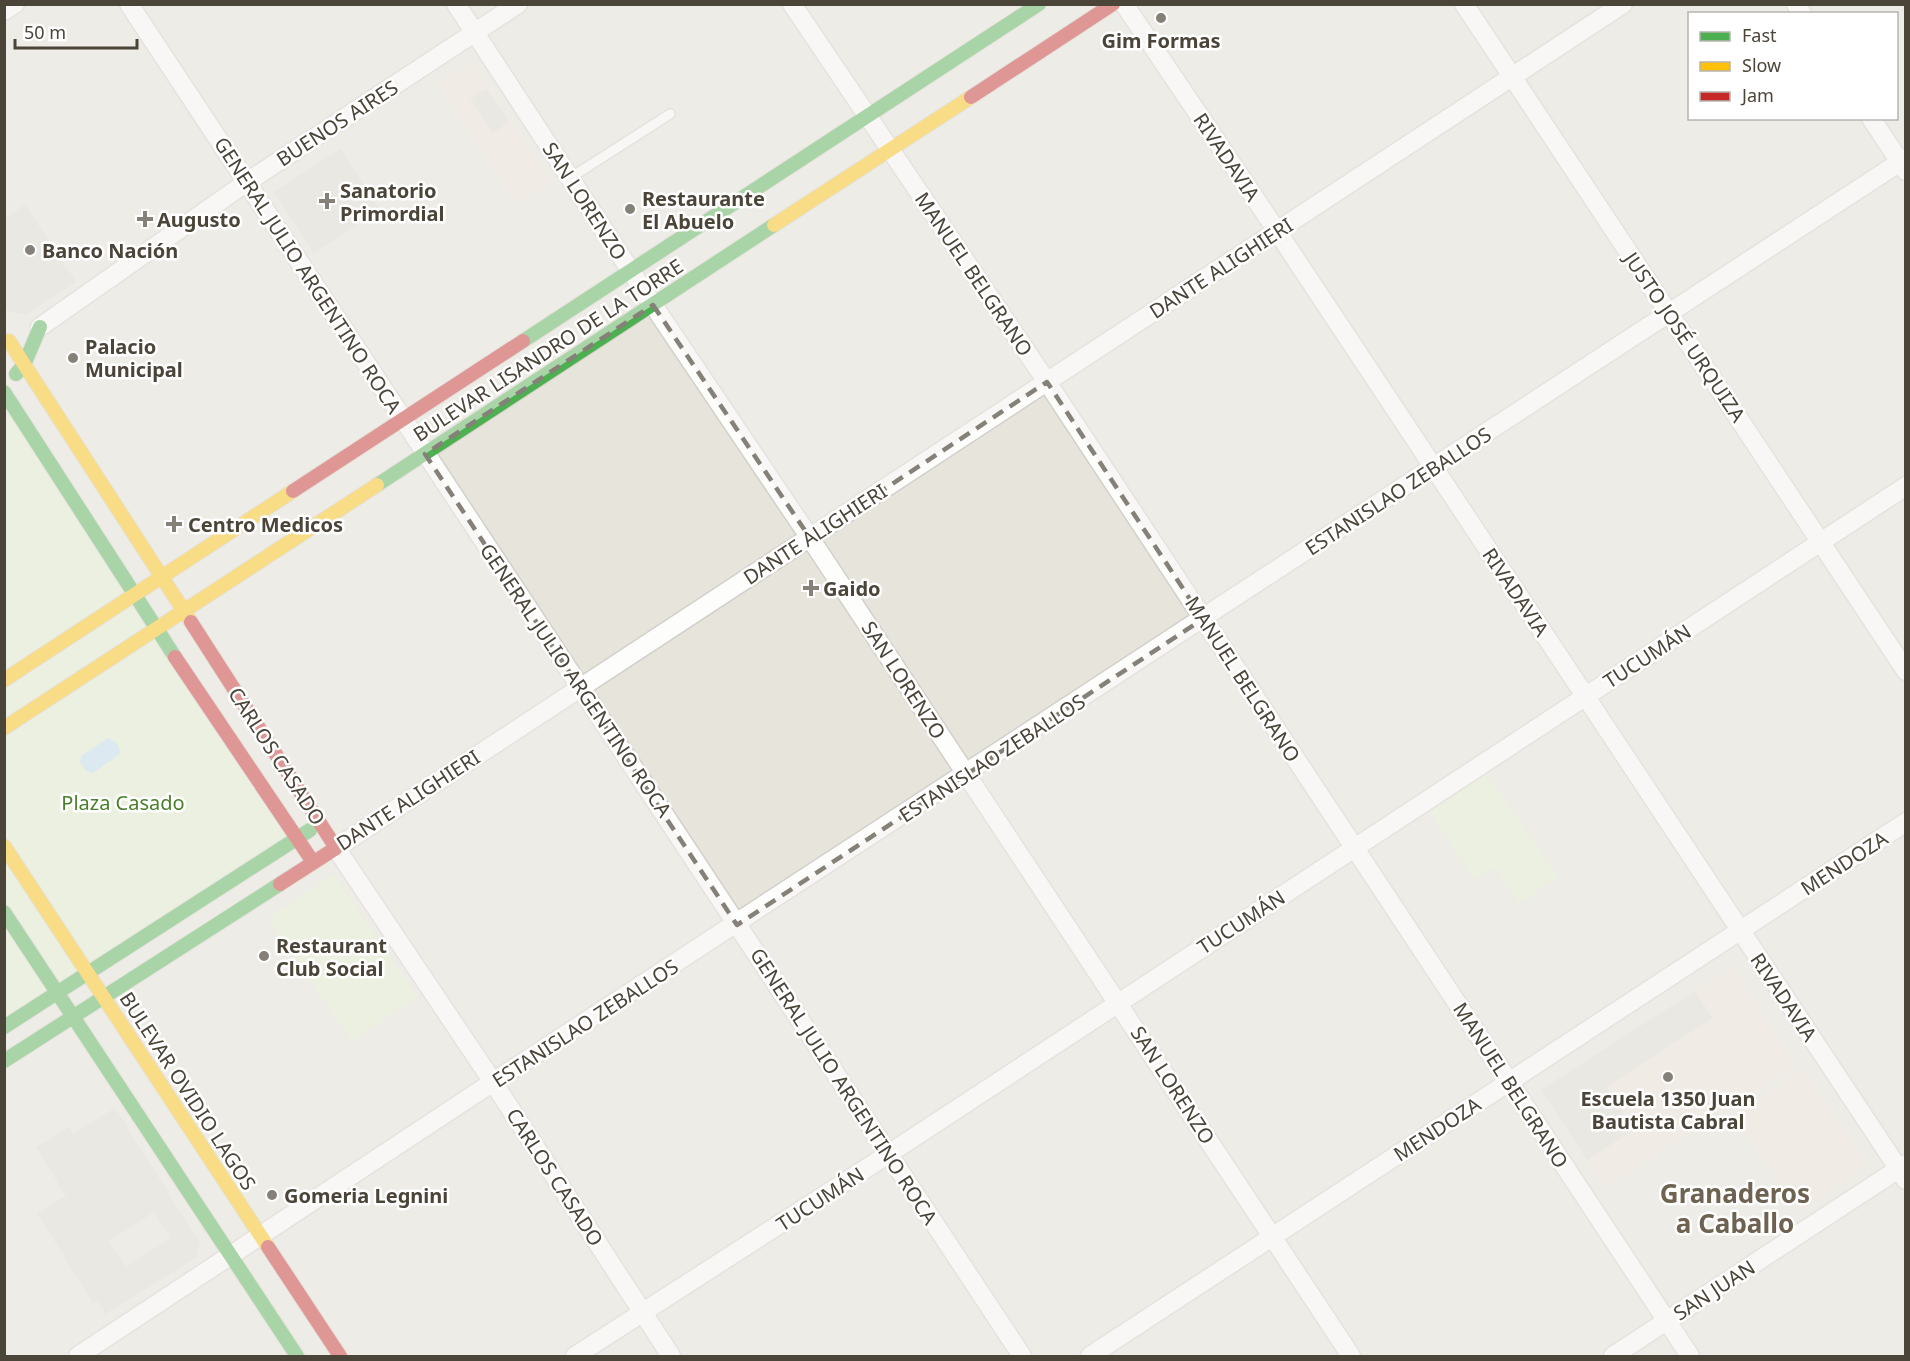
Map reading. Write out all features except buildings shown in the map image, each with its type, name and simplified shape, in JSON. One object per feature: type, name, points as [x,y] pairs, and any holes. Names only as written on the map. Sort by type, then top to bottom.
[{"type":"main road","name":"BULEVAR LISANDRO DE LA TORRE","points":[[4,680],[1040,4]]},
{"type":"main road","name":"BULEVAR LISANDRO DE LA TORRE","points":[[4,728],[1113,4]]},
{"type":"main road","name":"BUENOS AIRES","points":[[6,340],[40,327]]},
{"type":"main road","points":[[4,382],[24,365],[40,327]]},
{"type":"main road","name":"CARLOS CASADO","points":[[6,340],[336,848]]},
{"type":"main road","name":"CARLOS CASADO","points":[[4,392],[156,628],[313,862]]},
{"type":"main road","name":"DANTE ALIGHIERI","points":[[4,1027],[295,838],[321,824]]},
{"type":"main road","name":"BULEVAR OVIDIO LAGOS","points":[[4,846],[340,1356]]},
{"type":"main road","name":"DANTE ALIGHIERI","points":[[4,1060],[336,848]]},
{"type":"main road","points":[[4,912],[297,1356]]},
{"type":"street","points":[[4,11],[15,4]]},
{"type":"street","name":"GENERAL JULIO ARGENTINO ROCA","points":[[129,4],[1022,1356]]},
{"type":"street","name":"SAN LORENZO","points":[[456,4],[630,272],[810,538],[1351,1356]]},
{"type":"street","name":"BUENOS AIRES","points":[[40,327],[247,182],[518,4]]},
{"type":"street","name":"MANUEL BELGRANO","points":[[792,4],[1047,382],[1690,1356]]},
{"type":"street","name":"RIVADAVIA","points":[[1124,4],[1740,931],[1903,1171]]},
{"type":"street","name":"JUSTO JOSÉ URQUIZA","points":[[1464,4],[1905,671]]},
{"type":"street","name":"DANTE ALIGHIERI","points":[[336,848],[1623,4]]},
{"type":"street","points":[[1872,120],[1904,164]]},
{"type":"street","name":"ESTANISLAO ZEBALLOS","points":[[78,1356],[493,1082],[737,925],[1669,314],[1904,164]]},
{"type":"street","name":"TUCUMÁN","points":[[575,1356],[890,1154],[1905,486]]},
{"type":"street","name":"MENDOZA","points":[[1090,1356],[1905,822]]},
{"type":"street","name":"CARLOS CASADO","points":[[336,848],[493,1082],[671,1356]]},
{"type":"street","name":"SAN JUAN","points":[[1613,1356],[1903,1171]]},
{"type":"lane","points":[[570,178],[670,114]]},
{"type":"highlighted area","points":[[653,305],[810,538],[1047,382],[1203,619],[737,925],[425,454]]},
{"type":"shaded area","points":[[5,5],[1905,5],[1905,1356],[5,1356]]},
{"type":"shaded area","points":[[472,62],[551,181],[517,204],[438,83]]},
{"type":"shaded area","name":"Escuela 1350 Juan Bautista Cabral","points":[[1732,967],[1796,1065],[1605,1188],[1541,1090]]},
{"type":"shaded area","points":[[1803,1070],[1869,1165],[1800,1212],[1734,1117]]},
{"type":"green space","name":"Plaza Casado","points":[[4,404],[287,838],[4,1020]]},
{"type":"green space","points":[[1486,774],[1558,877],[1519,903],[1495,867],[1474,879],[1430,811]]},
{"type":"green space","points":[[333,874],[417,996],[352,1041],[268,919]]},
{"type":"water","points":[[108,738],[117,744],[120,754],[93,773],[86,771],[80,762],[81,756]]},
{"type":"traffic: fast","points":[[523,341],[1039,4]]},
{"type":"traffic: fast","points":[[377,485],[774,225]]},
{"type":"traffic: fast","points":[[16,374],[24,365],[40,327]]},
{"type":"traffic: fast","points":[[4,392],[175,657]]},
{"type":"traffic: fast","points":[[4,1027],[310,830]]},
{"type":"traffic: fast","points":[[4,1061],[280,884]]},
{"type":"traffic: fast","points":[[4,912],[297,1356]]},
{"type":"traffic: slow","points":[[774,225],[971,97]]},
{"type":"traffic: slow","points":[[9,341],[191,622]]},
{"type":"traffic: slow","points":[[4,728],[377,485]]},
{"type":"traffic: slow","points":[[4,680],[293,491]]},
{"type":"traffic: slow","points":[[4,846],[268,1247]]},
{"type":"traffic: jam","points":[[971,97],[1113,4]]},
{"type":"traffic: jam","points":[[293,491],[523,341]]},
{"type":"traffic: jam","points":[[191,622],[336,848],[280,884]]},
{"type":"traffic: jam","points":[[175,657],[313,862]]},
{"type":"traffic: jam","points":[[268,1247],[340,1356]]},
{"type":"place","name":"Gim Formas","points":[[1161,18]]},
{"type":"place","name":"Sanatorio Primordial","points":[[327,201]]},
{"type":"place","name":"Restaurante El Abuelo","points":[[630,209]]},
{"type":"place","name":"Augusto","points":[[145,219]]},
{"type":"place","name":"Banco Nación","points":[[30,250]]},
{"type":"place","name":"Palacio Municipal","points":[[73,358]]},
{"type":"place","name":"Centro Medicos","points":[[174,524]]},
{"type":"place","name":"Gaido","points":[[811,588]]},
{"type":"place","name":"Restaurant Club Social","points":[[264,956]]},
{"type":"place","name":"Escuela 1350 Juan Bautista Cabral","points":[[1668,1077]]},
{"type":"place","name":"Gomeria Legnini","points":[[272,1195]]},
{"type":"district","name":"Granaderos a Caballo","points":[[1735,1208]]}]
